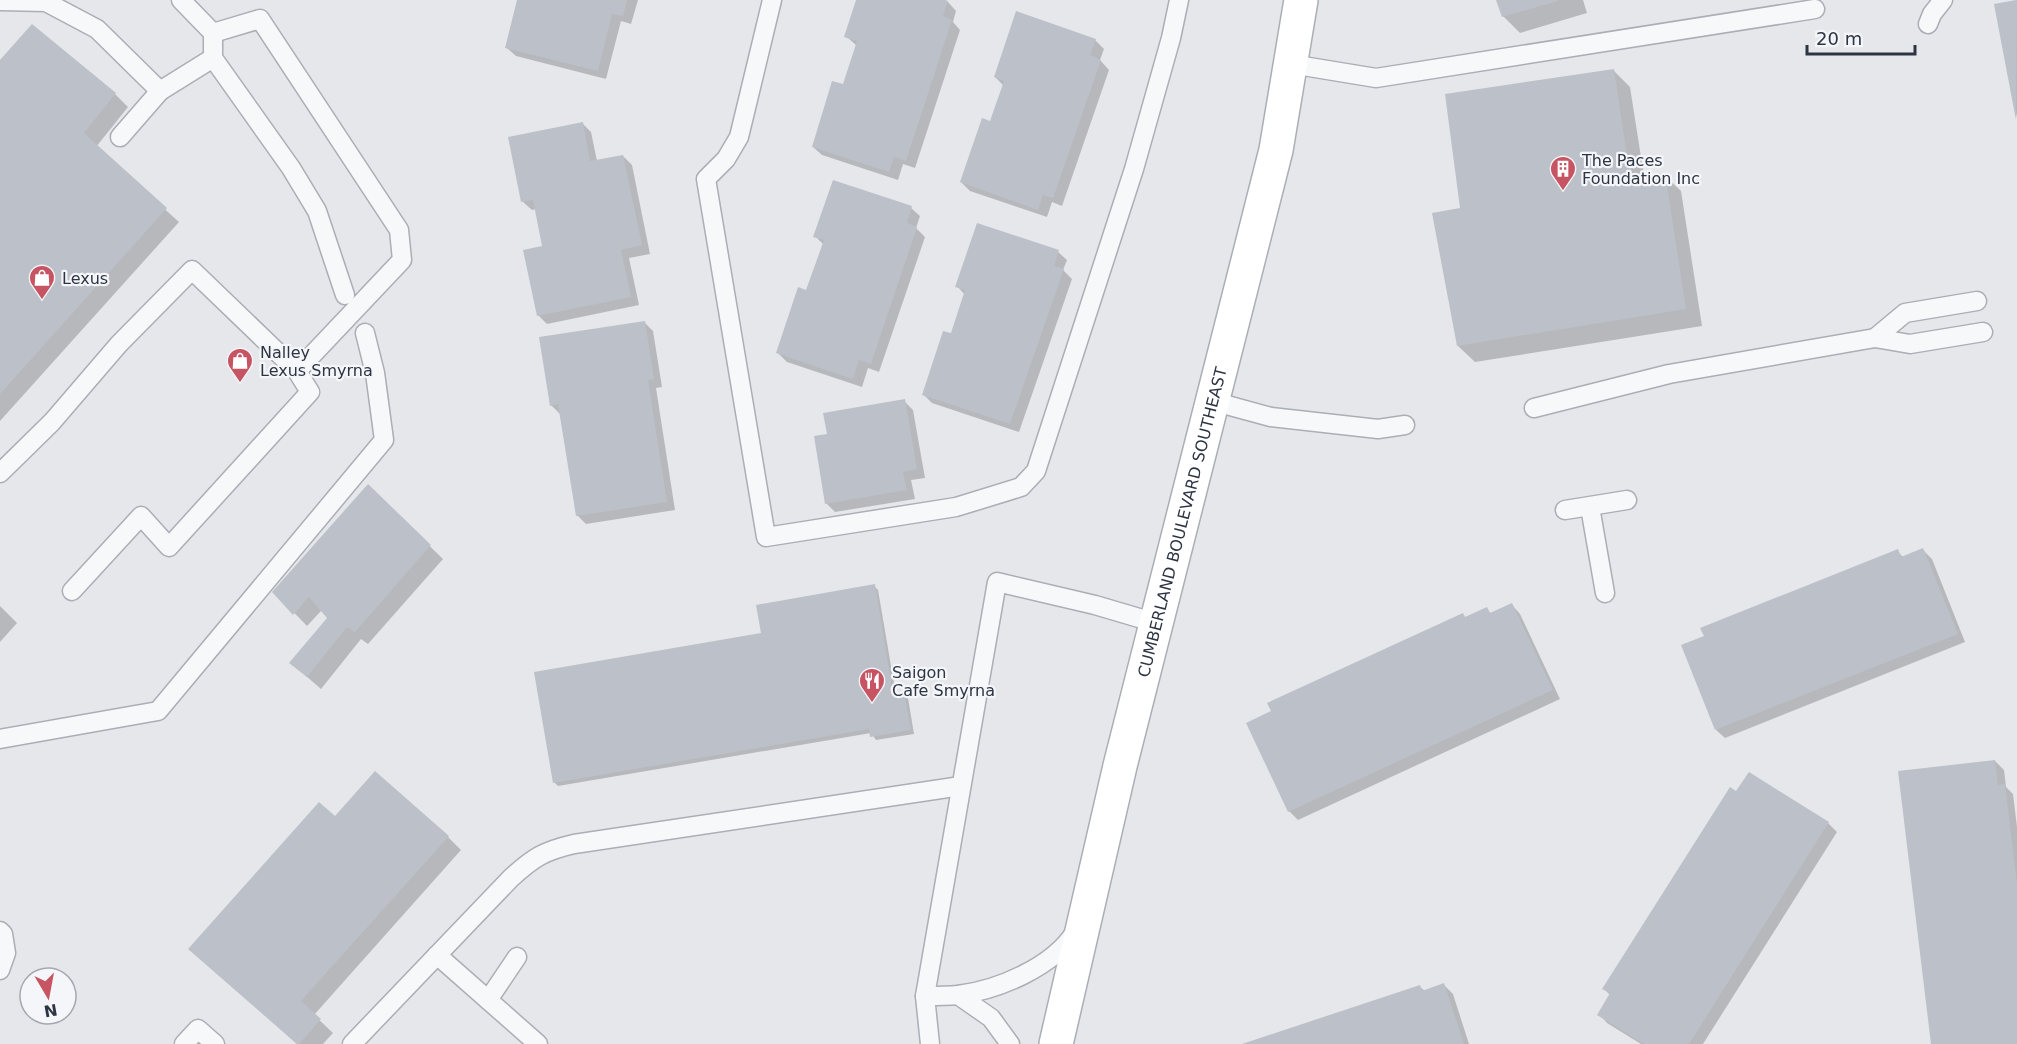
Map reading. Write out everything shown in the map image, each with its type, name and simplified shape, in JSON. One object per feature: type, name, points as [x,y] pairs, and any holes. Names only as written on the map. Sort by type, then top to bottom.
[{"type":"main road","name":"CUMBERLAND BOULEVARD SOUTHEAST","points":[[1056,1044],[1120,766],[1276,150],[1301,0]]},
{"type":"lane","points":[[181,0],[213,33],[213,58],[291,168],[317,211],[345,295]]},
{"type":"lane","points":[[772,0],[739,137],[726,159],[706,179],[765,537],[956,507],[1021,487],[1036,471],[1134,169],[1171,38],[1179,0]]},
{"type":"lane","points":[[1929,24],[1932,14],[1943,0]]},
{"type":"lane","points":[[0,1],[46,2],[97,29],[160,92]]},
{"type":"lane","points":[[1291,64],[1376,78],[1815,9]]},
{"type":"lane","points":[[213,33],[260,19],[399,230],[402,260],[297,370]]},
{"type":"lane","points":[[120,137],[160,92],[213,58]]},
{"type":"lane","points":[[0,473],[52,422],[119,344],[192,270],[297,370],[310,392],[169,547],[141,516],[72,591]]},
{"type":"lane","points":[[1875,338],[1905,314],[1977,301]]},
{"type":"lane","points":[[1534,408],[1670,374],[1875,338],[1910,344],[1983,332]]},
{"type":"lane","points":[[0,739],[158,711],[384,440],[375,373],[365,333]]},
{"type":"lane","points":[[1212,401],[1271,417],[1378,429],[1405,425]]},
{"type":"lane","points":[[1565,510],[1627,500]]},
{"type":"lane","points":[[1590,507],[1605,593]]},
{"type":"lane","points":[[930,1044],[925,996],[997,582],[1095,605],[1156,623]]},
{"type":"lane","points":[[352,1044],[510,878],[532,859],[552,849],[961,786]]},
{"type":"lane","points":[[925,996],[958,995],[1000,984],[1034,969],[1067,945],[1085,915]]},
{"type":"lane","points":[[0,931],[3,934],[6,953],[0,970]]},
{"type":"lane","points":[[438,955],[538,1044]]},
{"type":"lane","points":[[488,1000],[517,957]]},
{"type":"lane","points":[[958,995],[991,1018],[1010,1044]]},
{"type":"lane","points":[[184,1044],[198,1029],[215,1044]]},
{"type":"building","points":[[517,0],[627,0],[623,16],[612,14],[598,71],[505,48]]},
{"type":"building","points":[[856,0],[945,0],[948,1],[943,16],[952,20],[906,161],[894,157],[889,172],[812,147],[832,81],[843,84],[857,41],[844,37]]},
{"type":"building","points":[[1496,0],[1558,0],[1558,1],[1502,17]]},
{"type":"building","points":[[2017,0],[2016,120],[1994,4]]},
{"type":"building","points":[[1016,11],[1096,39],[1090,55],[1101,60],[1053,198],[1043,195],[1038,210],[960,182],[982,118],[990,121],[1004,81],[994,77]]},
{"type":"building","name":"Lexus","points":[[32,24],[116,93],[84,133],[167,208],[0,394],[0,60]]},
{"type":"building","name":"The Paces Foundation Inc","points":[[1614,69],[1630,176],[1665,173],[1686,309],[1457,346],[1432,213],[1460,208],[1445,94]]},
{"type":"building","points":[[583,122],[590,161],[623,155],[642,245],[621,250],[631,297],[537,316],[523,250],[542,246],[533,200],[521,202],[508,137]]},
{"type":"building","points":[[833,180],[912,206],[907,223],[917,227],[871,364],[859,360],[853,379],[776,353],[798,287],[806,290],[824,240],[813,237]]},
{"type":"building","points":[[977,223],[1059,250],[1054,266],[1064,269],[1010,424],[922,395],[943,331],[951,333],[965,290],[955,287]]},
{"type":"building","points":[[645,321],[654,379],[648,380],[667,502],[576,516],[558,404],[550,406],[539,337]]},
{"type":"building","points":[[905,399],[917,469],[903,472],[907,490],[825,504],[814,436],[827,434],[823,413]]},
{"type":"building","points":[[368,484],[431,545],[355,632],[347,627],[307,677],[289,663],[327,618],[309,597],[293,615],[272,592]]},
{"type":"building","points":[[1923,548],[1958,634],[1715,730],[1681,645],[1704,636],[1700,628],[1898,549],[1901,557]]},
{"type":"building","points":[[875,584],[893,694],[904,692],[911,730],[870,737],[869,729],[553,783],[534,672],[761,633],[756,605]]},
{"type":"building","points":[[1512,603],[1553,690],[1288,812],[1246,723],[1271,711],[1267,703],[1463,613],[1465,617],[1487,607],[1490,613]]},
{"type":"building","points":[[1995,760],[1998,785],[2005,784],[2017,884],[2017,1044],[1931,1044],[1898,771]]},
{"type":"building","points":[[375,771],[449,836],[301,1001],[321,1019],[297,1044],[188,949],[319,802],[335,816]]},
{"type":"building","points":[[1749,772],[1829,822],[1689,1044],[1644,1044],[1597,1015],[1610,993],[1602,989],[1730,787],[1736,791]]},
{"type":"building","points":[[1444,983],[1464,1044],[1242,1044],[1420,985],[1422,991]]},
{"type":"place","name":"The Paces Foundation Inc","points":[[1563,192]]},
{"type":"place","name":"Lexus","points":[[42,301]]},
{"type":"place","name":"Nalley Lexus Smyrna","points":[[240,384]]},
{"type":"place","name":"Saigon Cafe Smyrna","points":[[872,704]]}]
